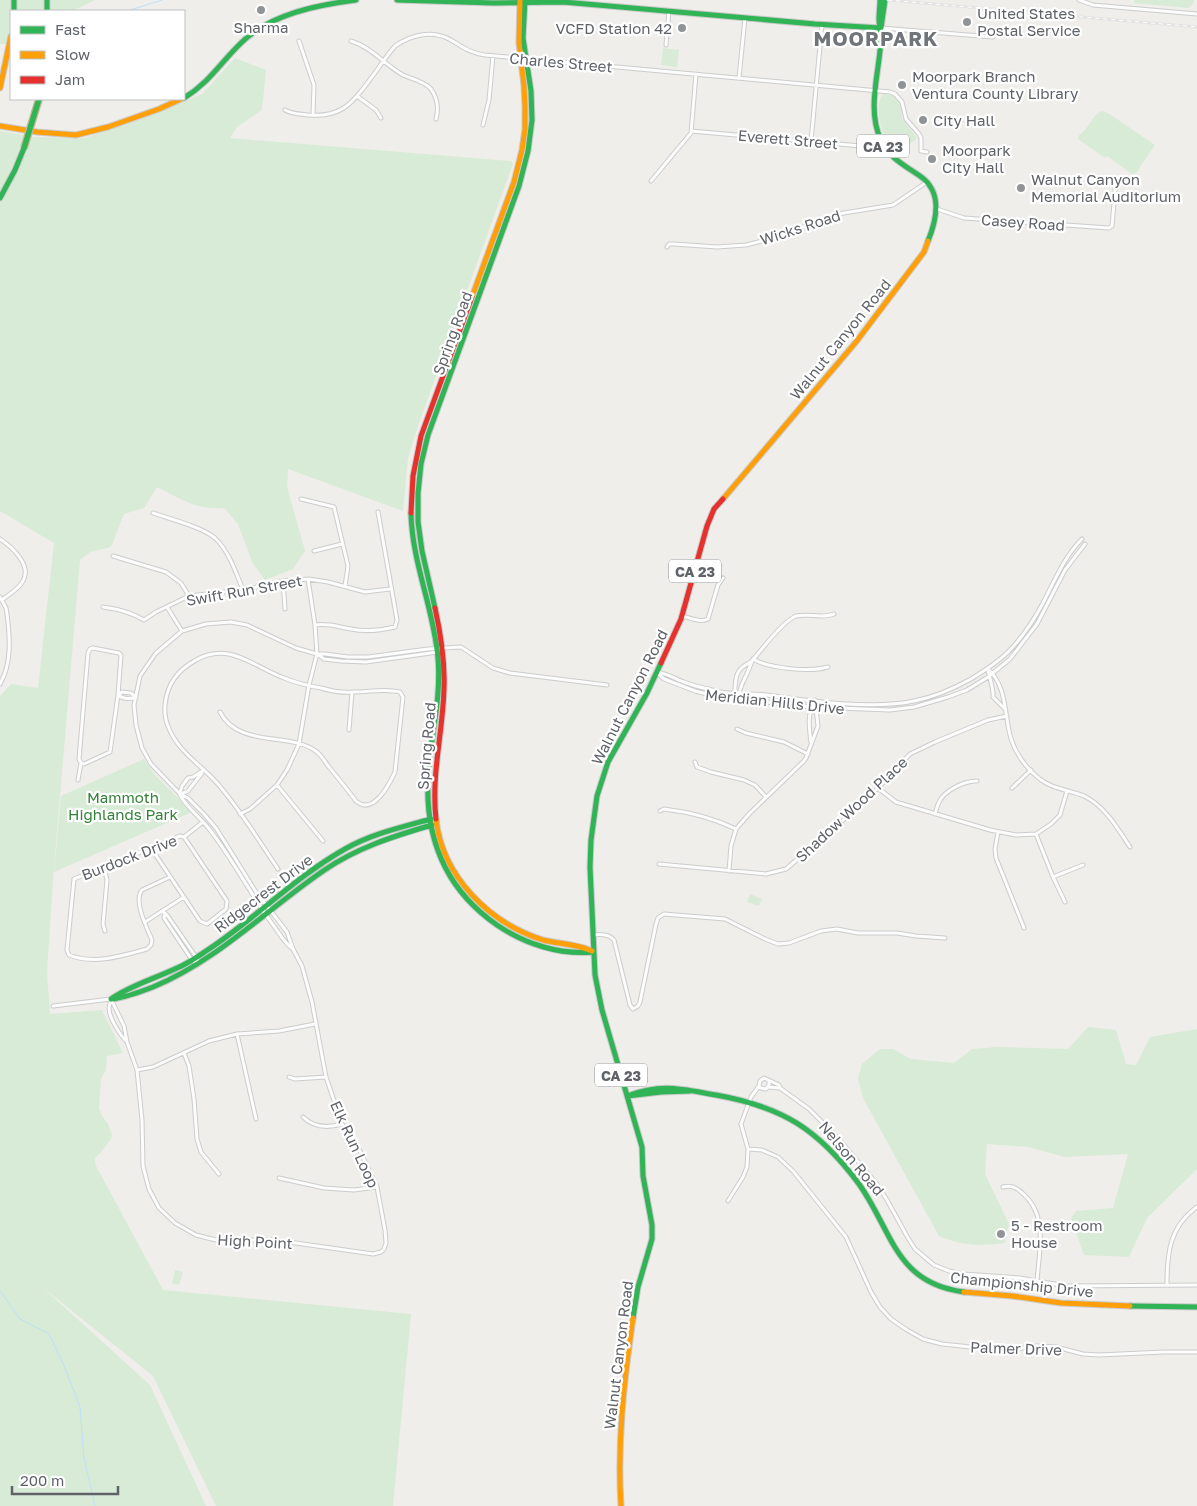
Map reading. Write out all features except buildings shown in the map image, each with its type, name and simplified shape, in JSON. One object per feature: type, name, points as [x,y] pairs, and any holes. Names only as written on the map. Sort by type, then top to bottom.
[{"type":"main road","points":[[185,96],[203,86],[241,43],[262,27],[294,14],[356,0]]},
{"type":"main road","points":[[397,0],[494,3],[561,1],[822,25],[880,28]]},
{"type":"main road","name":"CA 23","points":[[880,0],[875,108],[876,125],[884,148],[896,161],[927,182]]},
{"type":"main road","name":"CA 23","points":[[880,28],[883,21],[885,0]]},
{"type":"main road","name":"Spring Road","points":[[522,1],[526,114],[524,138],[518,168],[421,436],[412,474],[411,509],[413,538],[439,650],[444,692],[433,782],[432,822],[448,860],[462,883],[477,902],[518,930],[545,940],[584,947],[593,952]]},
{"type":"main road","points":[[0,88],[10,41]]},
{"type":"main road","points":[[0,198],[24,148],[39,100]]},
{"type":"main road","points":[[0,126],[37,132],[76,135],[142,115],[177,100]]},
{"type":"main road","name":"Walnut Canyon Road","points":[[621,1506],[619,1473],[623,1389],[638,1287],[651,1247],[652,1231],[643,1176],[642,1147],[598,994],[593,952],[590,851],[600,785],[617,745],[633,720],[682,616],[707,526],[714,509],[832,371],[924,252],[936,209],[933,191],[927,182]]},
{"type":"main road","name":"Ridgecrest Drive","points":[[111,999],[121,992],[194,959],[269,908],[301,879],[337,854],[373,837],[432,822]]},
{"type":"main road","name":"Ridgecrest Drive","points":[[111,999],[123,998],[161,985],[199,964],[263,912]]},
{"type":"main road","name":"Championship Drive","points":[[627,1096],[637,1092],[661,1088],[684,1088],[690,1091],[749,1103],[788,1116],[828,1148],[848,1170],[881,1219],[897,1254],[912,1271],[929,1282],[953,1291],[1080,1305],[1197,1307]]},
{"type":"street","points":[[1079,0],[1094,5],[1197,14]]},
{"type":"street","points":[[666,45],[669,11]]},
{"type":"street","points":[[739,78],[745,18]]},
{"type":"street","points":[[811,141],[822,25]]},
{"type":"street","points":[[880,28],[993,37]]},
{"type":"street","name":"Charles Street","points":[[285,110],[292,113],[313,115],[325,115],[335,112],[350,104],[395,46],[413,36],[434,35],[448,39],[474,53],[493,56],[890,92],[899,97],[902,102],[906,118],[921,138],[921,151],[926,152]]},
{"type":"street","points":[[299,41],[314,85],[313,115]]},
{"type":"street","points":[[351,41],[363,45],[402,74],[431,89],[437,102],[436,119]]},
{"type":"street","points":[[483,125],[489,100],[493,56]]},
{"type":"street","points":[[651,181],[691,131],[696,74]]},
{"type":"street","points":[[357,96],[376,110],[381,118]]},
{"type":"street","name":"Everett Street","points":[[691,131],[884,148]]},
{"type":"street","name":"Casey Road","points":[[936,209],[960,217],[1106,228],[1110,227],[1116,179]]},
{"type":"street","name":"Wicks Road","points":[[667,247],[670,244],[717,247],[746,245],[774,238],[838,214],[893,205],[927,182]]},
{"type":"street","points":[[301,499],[334,507],[348,566],[344,586]]},
{"type":"street","points":[[315,625],[326,624],[353,630],[396,627],[397,620],[390,589],[378,512]]},
{"type":"street","points":[[153,513],[203,531],[214,538],[227,556],[243,590]]},
{"type":"street","name":"Meridian Hills Drive","points":[[656,672],[664,673],[685,683],[734,694],[763,694],[874,704],[898,704],[948,691],[988,669],[1008,652],[1028,628],[1073,548],[1082,538]]},
{"type":"street","points":[[0,539],[14,550],[25,569],[24,579],[21,584],[1,598],[7,614],[9,653],[7,671],[0,684]]},
{"type":"street","points":[[314,551],[342,544]]},
{"type":"street","name":"Meridian Hills Drive","points":[[656,672],[664,679],[695,691],[736,699],[811,707],[890,710],[914,707],[948,697],[967,690],[988,677],[1010,659],[1043,615],[1065,570],[1085,544]]},
{"type":"street","points":[[113,556],[166,572],[181,583],[189,596]]},
{"type":"street","points":[[682,616],[698,621],[708,619],[718,585],[723,578]]},
{"type":"street","points":[[240,814],[250,809],[277,785],[287,770],[299,744],[309,685],[317,654],[308,579]]},
{"type":"street","name":"Swift Run Street","points":[[103,607],[134,614],[144,620],[189,596],[243,590],[283,580],[308,579],[365,592],[390,589]]},
{"type":"street","points":[[283,580],[285,609]]},
{"type":"street","points":[[167,607],[182,631]]},
{"type":"street","points":[[1038,611],[1043,615]]},
{"type":"street","points":[[753,660],[748,674],[743,681],[741,694],[736,699],[734,694],[737,675],[740,669],[753,660],[787,621],[795,616],[827,616],[834,614]]},
{"type":"street","name":"Elk Run Loop","points":[[293,949],[287,945],[263,912],[211,830],[151,764],[142,748],[136,725],[134,705],[140,676],[156,652],[182,631],[206,624],[231,622],[248,625],[296,648],[317,654],[358,657],[461,647],[493,668],[510,673],[607,685]]},
{"type":"street","points":[[78,780],[81,763],[79,759],[88,653],[93,648],[118,653],[121,655],[118,695],[110,752],[88,763],[81,763]]},
{"type":"street","points":[[220,712],[230,725],[243,732],[257,737],[299,744],[317,752],[360,804],[365,805],[374,802],[382,794],[395,772],[403,697],[400,692],[392,690],[352,692],[322,689],[284,678],[238,655],[219,652],[201,657],[182,668],[173,680],[167,692],[164,711],[167,725],[175,742],[217,783],[278,870]]},
{"type":"street","points":[[753,660],[772,666],[809,670],[821,670],[828,667]]},
{"type":"street","points":[[740,669],[747,670],[748,674]]},
{"type":"street","points":[[988,669],[1001,689],[1011,740],[1018,755],[1046,783],[1085,797],[1103,809],[1130,847]]},
{"type":"street","points":[[988,669],[993,697],[1005,709]]},
{"type":"street","points":[[118,695],[122,692],[131,693],[136,697]]},
{"type":"street","points":[[349,730],[352,692]]},
{"type":"street","points":[[997,702],[1004,699]]},
{"type":"street","points":[[811,742],[808,727],[811,707],[815,700]]},
{"type":"street","points":[[729,871],[731,846],[736,829],[804,761],[808,754],[818,726],[815,700]]},
{"type":"street","name":"Shadow Wood Place","points":[[659,864],[766,874],[786,869],[878,788],[910,754],[988,720],[1007,716]]},
{"type":"street","points":[[737,728],[746,733],[784,742],[808,754]]},
{"type":"street","points":[[809,730],[813,732],[817,730]]},
{"type":"street","points":[[695,762],[697,767],[744,780],[755,785],[766,797]]},
{"type":"street","points":[[180,794],[182,786],[188,778],[204,770]]},
{"type":"street","points":[[180,794],[188,791],[204,770]]},
{"type":"street","points":[[1012,788],[1031,770]]},
{"type":"street","points":[[935,814],[938,803],[946,793],[956,787],[977,781]]},
{"type":"street","points":[[277,785],[323,841]]},
{"type":"street","points":[[878,788],[896,802],[998,832],[1016,835],[1036,834],[1051,824],[1060,815],[1067,791]]},
{"type":"street","name":"Elk Run Loop","points":[[180,794],[188,798],[212,824],[256,892],[287,932],[302,966],[308,984],[326,1077],[342,1124],[360,1151],[377,1187],[386,1243],[381,1252]]},
{"type":"street","points":[[660,811],[664,809],[720,820],[736,829]]},
{"type":"street","points":[[151,848],[200,921],[207,924],[226,909],[227,901],[184,837],[204,822]]},
{"type":"street","points":[[998,832],[996,858],[1024,928]]},
{"type":"street","points":[[1036,834],[1065,902]]},
{"type":"street","name":"Burdock Drive","points":[[145,922],[152,943],[147,949],[115,958],[90,959],[69,955],[74,879],[180,836],[184,837]]},
{"type":"street","points":[[1053,877],[1083,865]]},
{"type":"street","points":[[104,867],[107,880],[103,924],[106,931]]},
{"type":"street","points":[[170,877],[139,893],[139,904],[145,922],[184,897]]},
{"type":"street","points":[[163,912],[167,915],[199,964]]},
{"type":"street","points":[[593,935],[611,936],[614,940],[630,1005],[633,1008],[638,1006],[640,1002],[656,924],[658,918],[664,914],[725,919],[778,944],[790,943],[811,934],[837,929],[858,933],[897,933],[945,938]]},
{"type":"street","name":"Ridgecrest Drive","points":[[53,1006],[111,999]]},
{"type":"street","name":"High Point","points":[[111,999],[117,1008],[137,1070],[142,1120],[143,1166],[149,1189],[159,1208],[175,1223],[196,1235],[216,1240],[275,1240],[372,1254],[381,1252]]},
{"type":"street","name":"High Point","points":[[111,999],[109,1008],[116,1028],[127,1042]]},
{"type":"street","points":[[137,1070],[153,1067],[209,1041],[237,1034],[279,1031],[316,1024]]},
{"type":"street","points":[[119,1031],[124,1029]]},
{"type":"street","points":[[237,1034],[256,1119]]},
{"type":"street","points":[[184,1053],[189,1066],[194,1099],[197,1139],[201,1152],[219,1174]]},
{"type":"street","points":[[289,1077],[295,1079],[326,1077]]},
{"type":"street","points":[[728,1201],[747,1167],[748,1149],[741,1124],[753,1093],[759,1086],[762,1078],[769,1081],[768,1087]]},
{"type":"street","name":"Nelson Road","points":[[769,1081],[779,1085],[780,1088],[809,1109],[839,1139],[888,1200],[915,1249],[934,1265],[949,1272],[1037,1281],[1066,1286],[1197,1285]]},
{"type":"street","points":[[759,1086],[763,1089],[768,1087],[780,1088]]},
{"type":"street","points":[[303,1117],[309,1123],[320,1126],[332,1127],[342,1124]]},
{"type":"street","name":"Palmer Drive","points":[[748,1149],[762,1150],[778,1158],[793,1171],[846,1237],[870,1292],[880,1307],[899,1325],[923,1340],[999,1350],[1037,1346],[1056,1347],[1083,1354],[1099,1355],[1197,1352]]},
{"type":"street","points":[[279,1178],[324,1188],[354,1190],[377,1187]]},
{"type":"street","points":[[1003,1188],[1006,1186],[1015,1187],[1029,1199],[1036,1212],[1041,1236],[1037,1281]]},
{"type":"street","points":[[1167,1285],[1167,1261],[1171,1243],[1175,1233],[1186,1217],[1197,1207]]},
{"type":"green space","points":[[0,0],[95,0],[74,10],[10,10],[10,44],[0,44]]},
{"type":"green space","points":[[1134,0],[1194,0],[1189,8],[1134,3]]},
{"type":"green space","points":[[663,48],[679,50],[677,67],[661,65]]},
{"type":"green space","points":[[235,58],[266,70],[262,110],[237,127],[230,138],[511,161],[513,164],[418,426],[408,458],[403,511],[288,469],[287,487],[305,551],[293,569],[265,580],[252,562],[238,524],[224,508],[197,505],[157,487],[144,508],[124,514],[111,547],[90,552],[80,560],[53,879],[47,973],[50,1014],[102,1010],[123,1053],[107,1056],[106,1070],[101,1079],[99,1108],[112,1135],[111,1139],[95,1158],[95,1164],[163,1290],[411,1314],[393,1506],[216,1506],[153,1376],[41,1286],[150,1385],[206,1506],[0,1506],[0,696],[11,684],[38,688],[54,543],[0,511],[0,131],[34,137],[85,138],[143,118],[202,94]]},
{"type":"green space","points":[[883,94],[892,95],[901,105],[902,118],[917,138],[899,153],[882,130],[879,117],[879,102]]},
{"type":"green space","points":[[1101,111],[1108,113],[1155,145],[1136,173],[1132,174],[1107,156],[1105,158],[1078,139],[1079,135]]},
{"type":"green space","name":"Mammoth Highlands Park","points":[[144,759],[155,775],[192,812],[54,872],[61,796]]},
{"type":"green space","points":[[750,894],[762,899],[759,906],[747,902]]},
{"type":"green space","points":[[1088,1027],[1116,1030],[1126,1064],[1136,1065],[1150,1037],[1197,1029],[1197,1169],[1147,1218],[1129,1257],[1084,1255],[1071,1218],[1076,1211],[1113,1208],[1128,1154],[1065,1157],[1028,1147],[987,1144],[985,1174],[1009,1224],[1005,1243],[971,1244],[955,1242],[939,1236],[863,1098],[858,1078],[862,1064],[880,1049],[893,1049],[911,1059],[954,1063],[972,1049],[997,1047],[1068,1049]]},
{"type":"green space","points":[[175,1270],[183,1272],[179,1285],[172,1283]]},
{"type":"waterway","points":[[130,10],[162,0]]},
{"type":"waterway","points":[[0,1291],[20,1319],[49,1334],[63,1363],[80,1407],[84,1458],[95,1506]]},
{"type":"railway","points":[[888,0],[1197,27]]},
{"type":"traffic: fast","points":[[14,0],[14,10]]},
{"type":"traffic: fast","points":[[47,0],[47,10]]},
{"type":"traffic: fast","points":[[185,97],[201,86],[242,42],[267,24],[295,12],[356,0]]},
{"type":"traffic: fast","points":[[397,0],[494,3],[563,2],[880,28]]},
{"type":"traffic: fast","points":[[435,608],[422,551],[418,522],[421,464],[428,435],[519,186],[528,151],[532,120],[531,91],[523,38],[525,0]]},
{"type":"traffic: fast","points":[[880,0],[881,38],[874,103],[877,128],[881,140],[889,152],[927,182],[932,190],[936,206],[934,224],[928,241]]},
{"type":"traffic: fast","points":[[881,28],[885,0]]},
{"type":"traffic: fast","points":[[24,148],[39,100]]},
{"type":"traffic: fast","points":[[0,198],[24,148]]},
{"type":"traffic: fast","points":[[411,513],[415,550],[436,640],[439,670],[428,781],[428,806],[438,851],[460,891],[477,909],[497,925],[519,938],[543,947],[568,952],[593,952]]},
{"type":"traffic: fast","points":[[633,1318],[638,1287],[652,1239],[652,1225],[643,1176],[642,1147],[602,1010],[595,975],[590,867],[591,840],[597,796],[608,762],[647,693],[661,663]]},
{"type":"traffic: fast","points":[[111,999],[196,958],[224,939],[309,872],[345,849],[376,835],[431,819]]},
{"type":"traffic: fast","points":[[113,999],[153,987],[199,963],[336,863],[362,849],[432,825]]},
{"type":"traffic: fast","points":[[690,1091],[627,1096],[661,1088],[692,1091],[761,1106],[797,1123],[829,1149],[859,1184],[898,1253],[909,1267],[923,1278],[941,1287],[964,1292]]},
{"type":"traffic: fast","points":[[1130,1306],[1197,1307]]},
{"type":"traffic: slow","points":[[472,297],[514,182],[522,150],[525,129],[525,107],[519,43],[520,0]]},
{"type":"traffic: slow","points":[[0,88],[10,41]]},
{"type":"traffic: slow","points":[[0,126],[37,132],[76,135],[108,127],[179,100]]},
{"type":"traffic: slow","points":[[723,499],[856,342],[924,252],[928,241]]},
{"type":"traffic: slow","points":[[436,819],[440,840],[458,878],[487,909],[504,922],[523,932],[543,940],[574,945],[592,951]]},
{"type":"traffic: slow","points":[[964,1292],[1061,1303],[1130,1306]]},
{"type":"traffic: slow","points":[[621,1506],[620,1458],[622,1412],[633,1318]]},
{"type":"traffic: jam","points":[[411,513],[413,476],[421,436],[472,297]]},
{"type":"traffic: jam","points":[[661,663],[681,619],[707,526],[714,509],[723,499]]},
{"type":"traffic: jam","points":[[435,608],[444,668],[443,704],[435,786],[436,819]]},
{"type":"place","name":"Sharma","points":[[261,10]]},
{"type":"place","name":"United States Postal Service","points":[[967,22]]},
{"type":"place","name":"VCFD Station 42","points":[[682,28]]},
{"type":"place","name":"Moorpark Branch Ventura County Library","points":[[902,85]]},
{"type":"place","name":"City Hall","points":[[923,120]]},
{"type":"place","name":"Moorpark City Hall","points":[[932,159]]},
{"type":"place","name":"Walnut Canyon Memorial Auditorium","points":[[1021,188]]},
{"type":"place","name":"5 - Restroom House","points":[[1001,1234]]},
{"type":"district","name":"MOORPARK","points":[[876,38]]}]
